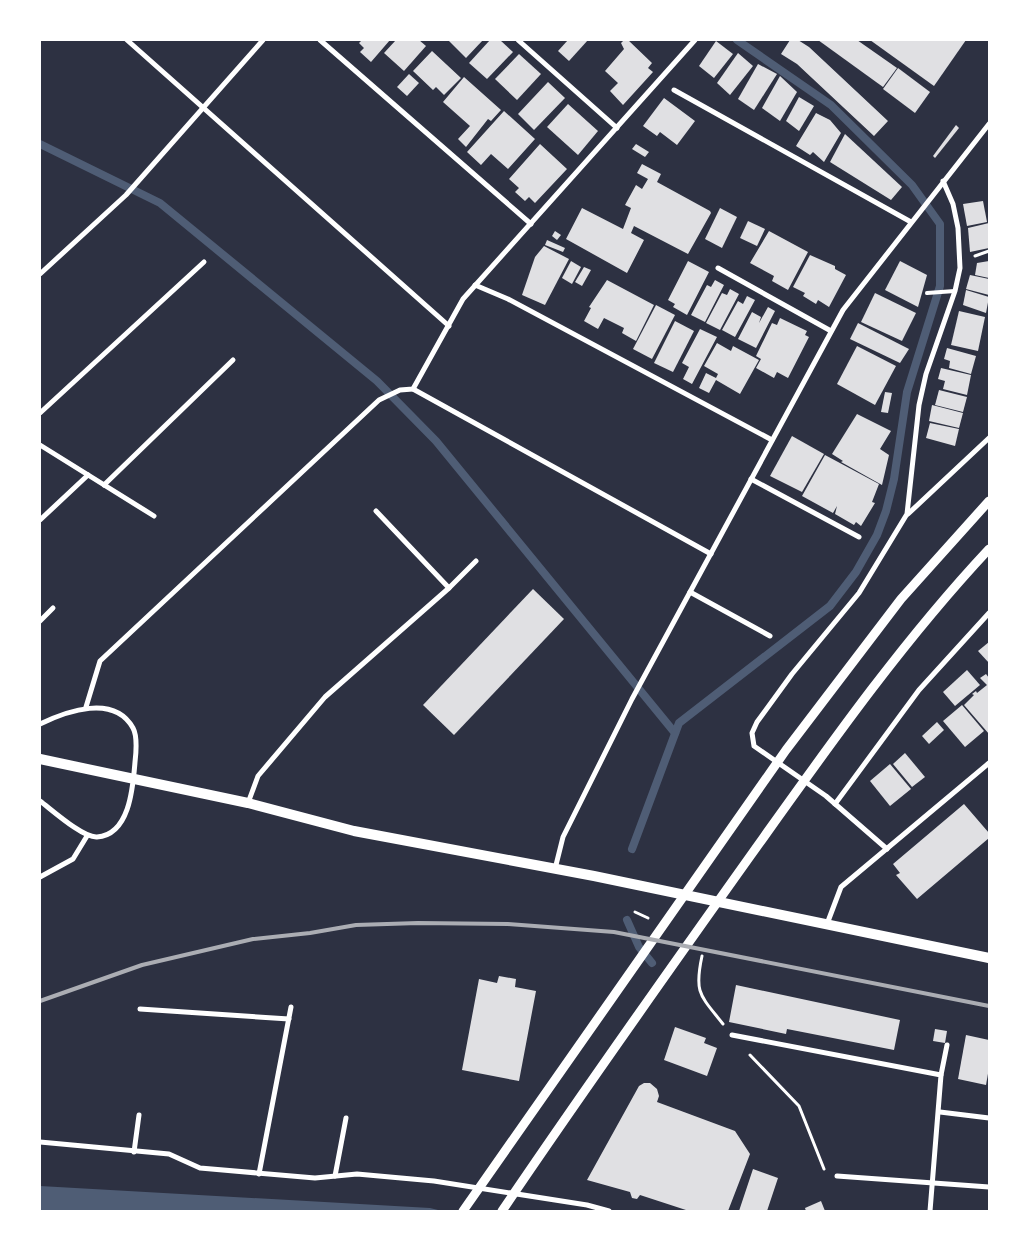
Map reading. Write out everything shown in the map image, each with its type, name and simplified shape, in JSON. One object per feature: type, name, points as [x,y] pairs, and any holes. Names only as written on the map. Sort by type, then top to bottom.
[{"type":"main road","points":[[40,759],[248,804],[354,831],[555,869],[989,958]]},
{"type":"street","points":[[127,40],[449,326]]},
{"type":"street","points":[[40,274],[126,195],[263,40]]},
{"type":"street","points":[[320,40],[531,224]]},
{"type":"street","points":[[518,40],[617,128]]},
{"type":"street","points":[[413,389],[462,299],[695,40]]},
{"type":"street","points":[[674,90],[911,222]]},
{"type":"street","points":[[555,869],[563,837],[632,700],[843,310],[989,124]]},
{"type":"street","points":[[907,514],[923,390],[955,291],[960,268],[958,228],[953,204],[944,181]]},
{"type":"street","points":[[40,413],[204,262]]},
{"type":"street","points":[[718,268],[831,331]]},
{"type":"street","points":[[475,286],[508,299],[772,440]]},
{"type":"street","points":[[104,485],[233,360]]},
{"type":"street","points":[[86,707],[100,660],[379,400],[400,390],[413,389],[711,554]]},
{"type":"street","points":[[887,849],[835,804],[754,746],[752,733],[757,722],[792,674],[859,593],[907,514],[989,438]]},
{"type":"street","points":[[40,445],[154,516]]},
{"type":"street","points":[[40,520],[88,475]]},
{"type":"street","points":[[751,479],[859,537]]},
{"type":"street","points":[[463,1211],[786,750],[875,632],[929,566],[989,501]]},
{"type":"street","points":[[376,511],[449,588]]},
{"type":"street","points":[[502,1211],[579,1096],[826,751],[900,653],[962,578],[989,549]]},
{"type":"street","points":[[248,804],[258,776],[325,697],[449,588],[476,561]]},
{"type":"street","points":[[690,592],[770,636]]},
{"type":"street","points":[[40,621],[54,608]]},
{"type":"street","points":[[835,804],[920,690],[989,613]]},
{"type":"street","points":[[40,724],[61,714],[86,707],[118,713],[134,728],[136,745],[134,779],[129,804],[116,829],[98,837],[87,836],[40,801]]},
{"type":"street","points":[[827,924],[841,887],[989,763]]},
{"type":"street","points":[[40,877],[73,859],[87,836]]},
{"type":"street","points":[[258,1174],[291,1007]]},
{"type":"street","points":[[140,1009],[289,1019]]},
{"type":"street","points":[[732,1035],[941,1075]]},
{"type":"street","points":[[930,1211],[940,1112],[941,1075],[947,1044]]},
{"type":"street","points":[[940,1112],[989,1118]]},
{"type":"street","points":[[134,1152],[139,1115]]},
{"type":"street","points":[[335,1176],[346,1118]]},
{"type":"street","points":[[40,1142],[169,1154],[200,1168],[258,1174],[315,1178],[357,1174],[434,1181],[587,1205],[609,1211]]},
{"type":"street","points":[[837,1176],[989,1187]]},
{"type":"lane","points":[[927,293],[955,291]]},
{"type":"path","points":[[698,972],[697,985],[703,998],[732,1035],[799,1106],[827,1176],[837,1176]]},
{"type":"water","points":[[40,1186],[430,1208],[442,1211],[40,1211]]},
{"type":"building","points":[[362,40],[390,40],[371,62],[360,52],[364,48],[359,43]]},
{"type":"building","points":[[396,40],[419,40],[426,46],[404,71],[384,53]]},
{"type":"building","points":[[448,40],[483,40],[466,58]]},
{"type":"building","points":[[490,40],[500,40],[513,52],[487,79],[469,63]]},
{"type":"building","points":[[568,40],[588,40],[569,61],[558,51]]},
{"type":"building","points":[[624,40],[628,40],[652,63],[648,68],[653,72],[623,105],[610,91],[618,83],[605,71],[624,49],[621,43]]},
{"type":"building","points":[[790,40],[798,40],[809,47],[888,121],[874,136],[797,64],[781,54]]},
{"type":"building","points":[[818,40],[857,40],[897,68],[883,87]]},
{"type":"building","points":[[870,40],[966,40],[934,86]]},
{"type":"building","points":[[716,41],[733,54],[714,78],[699,66]]},
{"type":"building","points":[[432,51],[461,78],[444,95],[436,87],[433,90],[413,71]]},
{"type":"building","points":[[738,53],[753,66],[730,95],[717,83]]},
{"type":"building","points":[[519,54],[541,74],[517,100],[495,79]]},
{"type":"building","points":[[758,64],[777,74],[754,110],[738,99]]},
{"type":"building","points":[[898,68],[930,92],[915,113],[883,89]]},
{"type":"building","points":[[409,74],[419,83],[407,96],[397,87]]},
{"type":"building","points":[[780,76],[797,92],[780,121],[762,108]]},
{"type":"building","points":[[464,77],[501,110],[491,121],[488,119],[466,147],[458,139],[470,126],[443,102]]},
{"type":"building","points":[[548,82],[565,98],[534,130],[518,114]]},
{"type":"building","points":[[799,97],[814,106],[799,131],[786,121]]},
{"type":"building","points":[[664,98],[695,121],[677,145],[660,132],[657,136],[643,126]]},
{"type":"building","points":[[568,104],[598,131],[578,155],[547,127]]},
{"type":"building","points":[[504,111],[535,139],[508,169],[491,154],[481,165],[467,152]]},
{"type":"building","points":[[816,113],[830,120],[841,133],[824,162],[813,152],[810,155],[796,146]]},
{"type":"building","points":[[956,125],[959,128],[935,158],[933,156]]},
{"type":"building","points":[[845,134],[902,187],[891,200],[830,162]]},
{"type":"building","points":[[540,144],[567,169],[535,203],[529,197],[525,201],[515,192],[519,188],[509,179]]},
{"type":"building","points":[[636,144],[649,152],[645,157],[632,149]]},
{"type":"building","points":[[642,164],[661,174],[657,182],[711,213],[688,254],[634,226],[631,233],[644,240],[627,273],[566,239],[582,208],[623,229],[631,208],[625,205],[636,185],[642,189],[648,179],[637,173]]},
{"type":"building","points":[[983,201],[987,222],[967,226],[963,204]]},
{"type":"building","points":[[720,208],[737,217],[722,248],[705,239]]},
{"type":"building","points":[[748,221],[765,229],[757,246],[740,238]]},
{"type":"building","points":[[989,223],[989,248],[970,252],[968,228]]},
{"type":"building","points":[[555,231],[561,235],[557,240],[552,236]]},
{"type":"building","points":[[769,231],[808,252],[788,290],[772,281],[774,276],[750,263]]},
{"type":"building","points":[[547,240],[565,248],[563,252],[545,245]]},
{"type":"building","points":[[544,246],[569,259],[545,305],[522,295],[535,257]]},
{"type":"building","points":[[810,255],[835,266],[835,269],[846,275],[829,307],[818,300],[816,304],[803,296],[805,293],[793,287]]},
{"type":"building","points":[[571,261],[581,267],[572,284],[562,278]]},
{"type":"building","points":[[688,261],[709,272],[687,315],[673,307],[675,304],[668,300]]},
{"type":"building","points":[[900,261],[927,275],[918,307],[885,290]]},
{"type":"building","points":[[989,261],[989,278],[975,275],[977,263]]},
{"type":"building","points":[[584,267],[591,270],[582,286],[575,282]]},
{"type":"building","points":[[970,275],[989,279],[989,295],[966,289]]},
{"type":"building","points":[[607,280],[654,305],[636,341],[622,333],[624,328],[604,318],[598,329],[584,321],[591,308],[589,307]]},
{"type":"building","points":[[715,280],[724,285],[705,322],[691,315],[707,285],[711,287]]},
{"type":"building","points":[[730,289],[739,294],[720,330],[706,323],[722,293],[727,295]]},
{"type":"building","points":[[966,290],[989,297],[986,313],[963,305]]},
{"type":"building","points":[[875,293],[916,313],[902,341],[861,322]]},
{"type":"building","points":[[747,296],[755,300],[735,337],[722,330],[738,301],[743,304]]},
{"type":"building","points":[[656,305],[675,315],[652,359],[633,349]]},
{"type":"building","points":[[768,307],[775,311],[756,348],[738,339],[752,312],[761,317],[759,323]]},
{"type":"building","points":[[959,311],[985,317],[978,351],[951,345]]},
{"type":"building","points":[[780,318],[807,331],[805,335],[809,337],[788,378],[777,372],[774,378],[756,368],[761,359],[756,356],[772,323],[777,325]]},
{"type":"building","points":[[675,321],[694,331],[673,372],[654,363]]},
{"type":"building","points":[[858,323],[909,349],[900,363],[850,339]]},
{"type":"building","points":[[700,329],[717,337],[692,384],[683,379],[689,367],[682,363]]},
{"type":"building","points":[[717,343],[731,351],[733,346],[759,360],[740,394],[716,380],[709,393],[699,388],[706,373],[716,378],[718,374],[704,366]]},
{"type":"building","points":[[857,346],[896,366],[875,405],[837,384]]},
{"type":"building","points":[[947,348],[976,356],[971,374],[949,368],[950,361],[944,359]]},
{"type":"building","points":[[941,368],[971,375],[967,395],[943,389],[945,381],[938,379]]},
{"type":"building","points":[[939,390],[967,397],[963,412],[935,405]]},
{"type":"building","points":[[885,392],[892,393],[888,413],[881,412]]},
{"type":"building","points":[[932,405],[963,413],[959,428],[929,421]]},
{"type":"building","points":[[857,414],[891,431],[880,449],[889,455],[882,485],[841,462],[843,461],[832,454]]},
{"type":"building","points":[[930,423],[959,429],[955,446],[926,438]]},
{"type":"building","points":[[792,436],[824,454],[802,492],[770,476]]},
{"type":"building","points":[[825,455],[879,484],[872,502],[875,503],[861,526],[856,522],[854,525],[835,514],[837,506],[833,513],[802,496]]},
{"type":"building","points":[[533,589],[564,619],[454,735],[423,705]]},
{"type":"building","points":[[989,642],[989,663],[978,651]]},
{"type":"building","points":[[967,670],[980,685],[955,706],[943,692]]},
{"type":"building","points":[[986,674],[989,678],[989,734],[964,705],[974,695],[972,694],[976,691],[977,693],[987,685],[980,678]]},
{"type":"building","points":[[962,705],[984,731],[965,747],[943,721]]},
{"type":"building","points":[[937,722],[944,730],[929,744],[922,736]]},
{"type":"building","points":[[905,753],[925,777],[912,787],[893,764]]},
{"type":"building","points":[[890,764],[911,789],[890,806],[870,781]]},
{"type":"building","points":[[964,804],[989,833],[989,838],[917,899],[896,875],[900,873],[893,864]]},
{"type":"building","points":[[499,976],[516,979],[515,987],[536,991],[519,1081],[462,1070],[479,979],[497,983]]},
{"type":"building","points":[[736,985],[900,1020],[894,1050],[787,1029],[786,1034],[729,1022]]},
{"type":"building","points":[[675,1027],[706,1038],[704,1043],[717,1048],[707,1076],[664,1060]]},
{"type":"building","points":[[935,1029],[947,1031],[945,1043],[933,1041]]},
{"type":"building","points":[[966,1035],[989,1040],[989,1068],[986,1085],[958,1079]]},
{"type":"building","points":[[644,1083],[650,1083],[657,1089],[659,1096],[657,1102],[735,1131],[750,1154],[728,1211],[689,1211],[640,1195],[637,1199],[632,1198],[630,1192],[587,1180],[639,1086]]},
{"type":"building","points":[[753,1169],[778,1178],[767,1211],[739,1211]]},
{"type":"building","points":[[821,1201],[825,1211],[806,1211],[805,1208]]},
{"type":"waterway","points":[[632,849],[679,723],[830,606],[856,572],[877,535],[886,511],[894,479],[907,392],[940,286],[940,224],[912,185],[831,105],[737,40]]},
{"type":"waterway","points":[[40,144],[160,203],[377,381],[436,441],[675,733]]},
{"type":"waterway","points":[[627,920],[639,947],[652,963]]},
{"type":"railway","points":[[40,1001],[142,965],[253,939],[310,933],[356,925],[418,923],[508,924],[614,932],[989,1006]]}]
